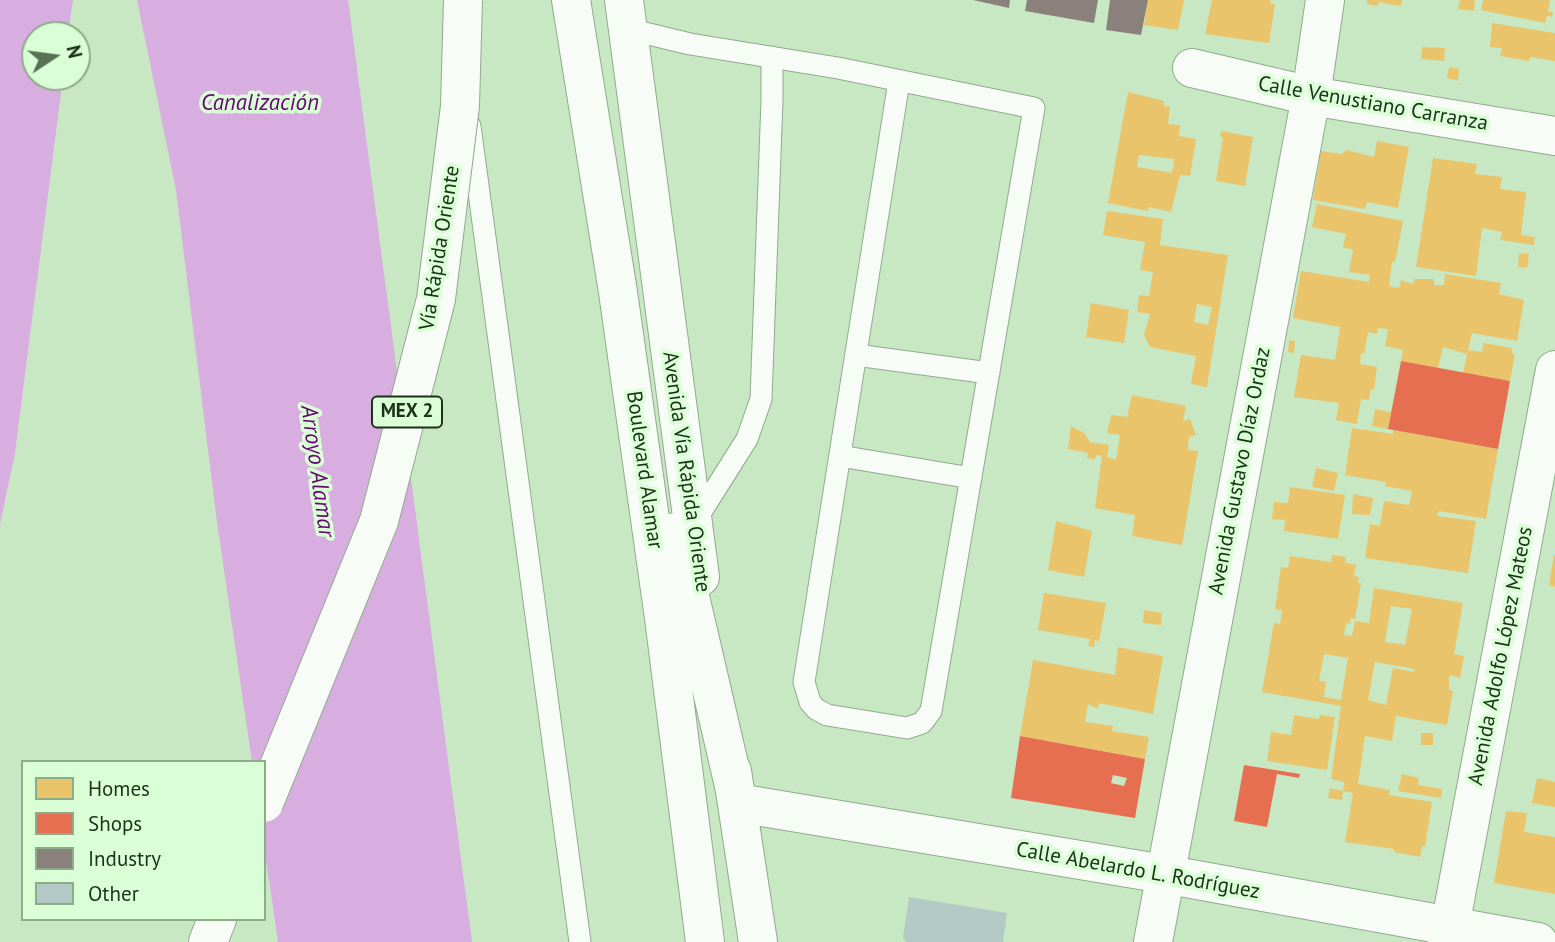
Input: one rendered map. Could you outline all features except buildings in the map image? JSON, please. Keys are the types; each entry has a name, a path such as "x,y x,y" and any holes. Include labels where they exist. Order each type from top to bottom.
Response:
{"main road":[{"name":"Vía Rápida Oriente","path":"266,798 379,521 436,299 460,106 463,0"},
{"name":"Boulevard Alamar","path":"571,0 618,292 662,604 705,942"},
{"name":"Avenida Gustavo Díaz Ordaz","path":"1153,942 1311,96 1325,0"},
{"name":"Avenida Vía Rápida Oriente","path":"626,14 693,525 761,938"},
{"name":"Calle Venustiano Carranza","path":"1192,68 1311,96 1555,136"},
{"path":"618,292 738,803"},
{"name":"Avenida Adolfo López Mateos","path":"1448,934 1555,370"},
{"name":"Calle Abelardo L. Rodríguez","path":"738,803 1164,874 1448,934 1538,942"},
{"path":"208,942 216,921"}],"lane":[{"path":"453,0 580,942"},
{"path":"626,14 690,44 838,68 1034,108 931,711 922,723 907,728 827,715 810,702 804,681 899,81"},
{"path":"693,525 747,439 761,399 772,57"},
{"path":"856,355 989,373"},
{"path":"840,456 971,478"}],"water":[{"path":"0,0 73,0 70,21 21,21 21,91 61,91 15,453 0,524"},
{"name":"Canalización","path":"137,0 348,0 472,942 278,942 266,861 266,760 252,760 217,522 176,190"}],"water label":[{"name":"Arroyo Alamar","path":"317,471"}]}
